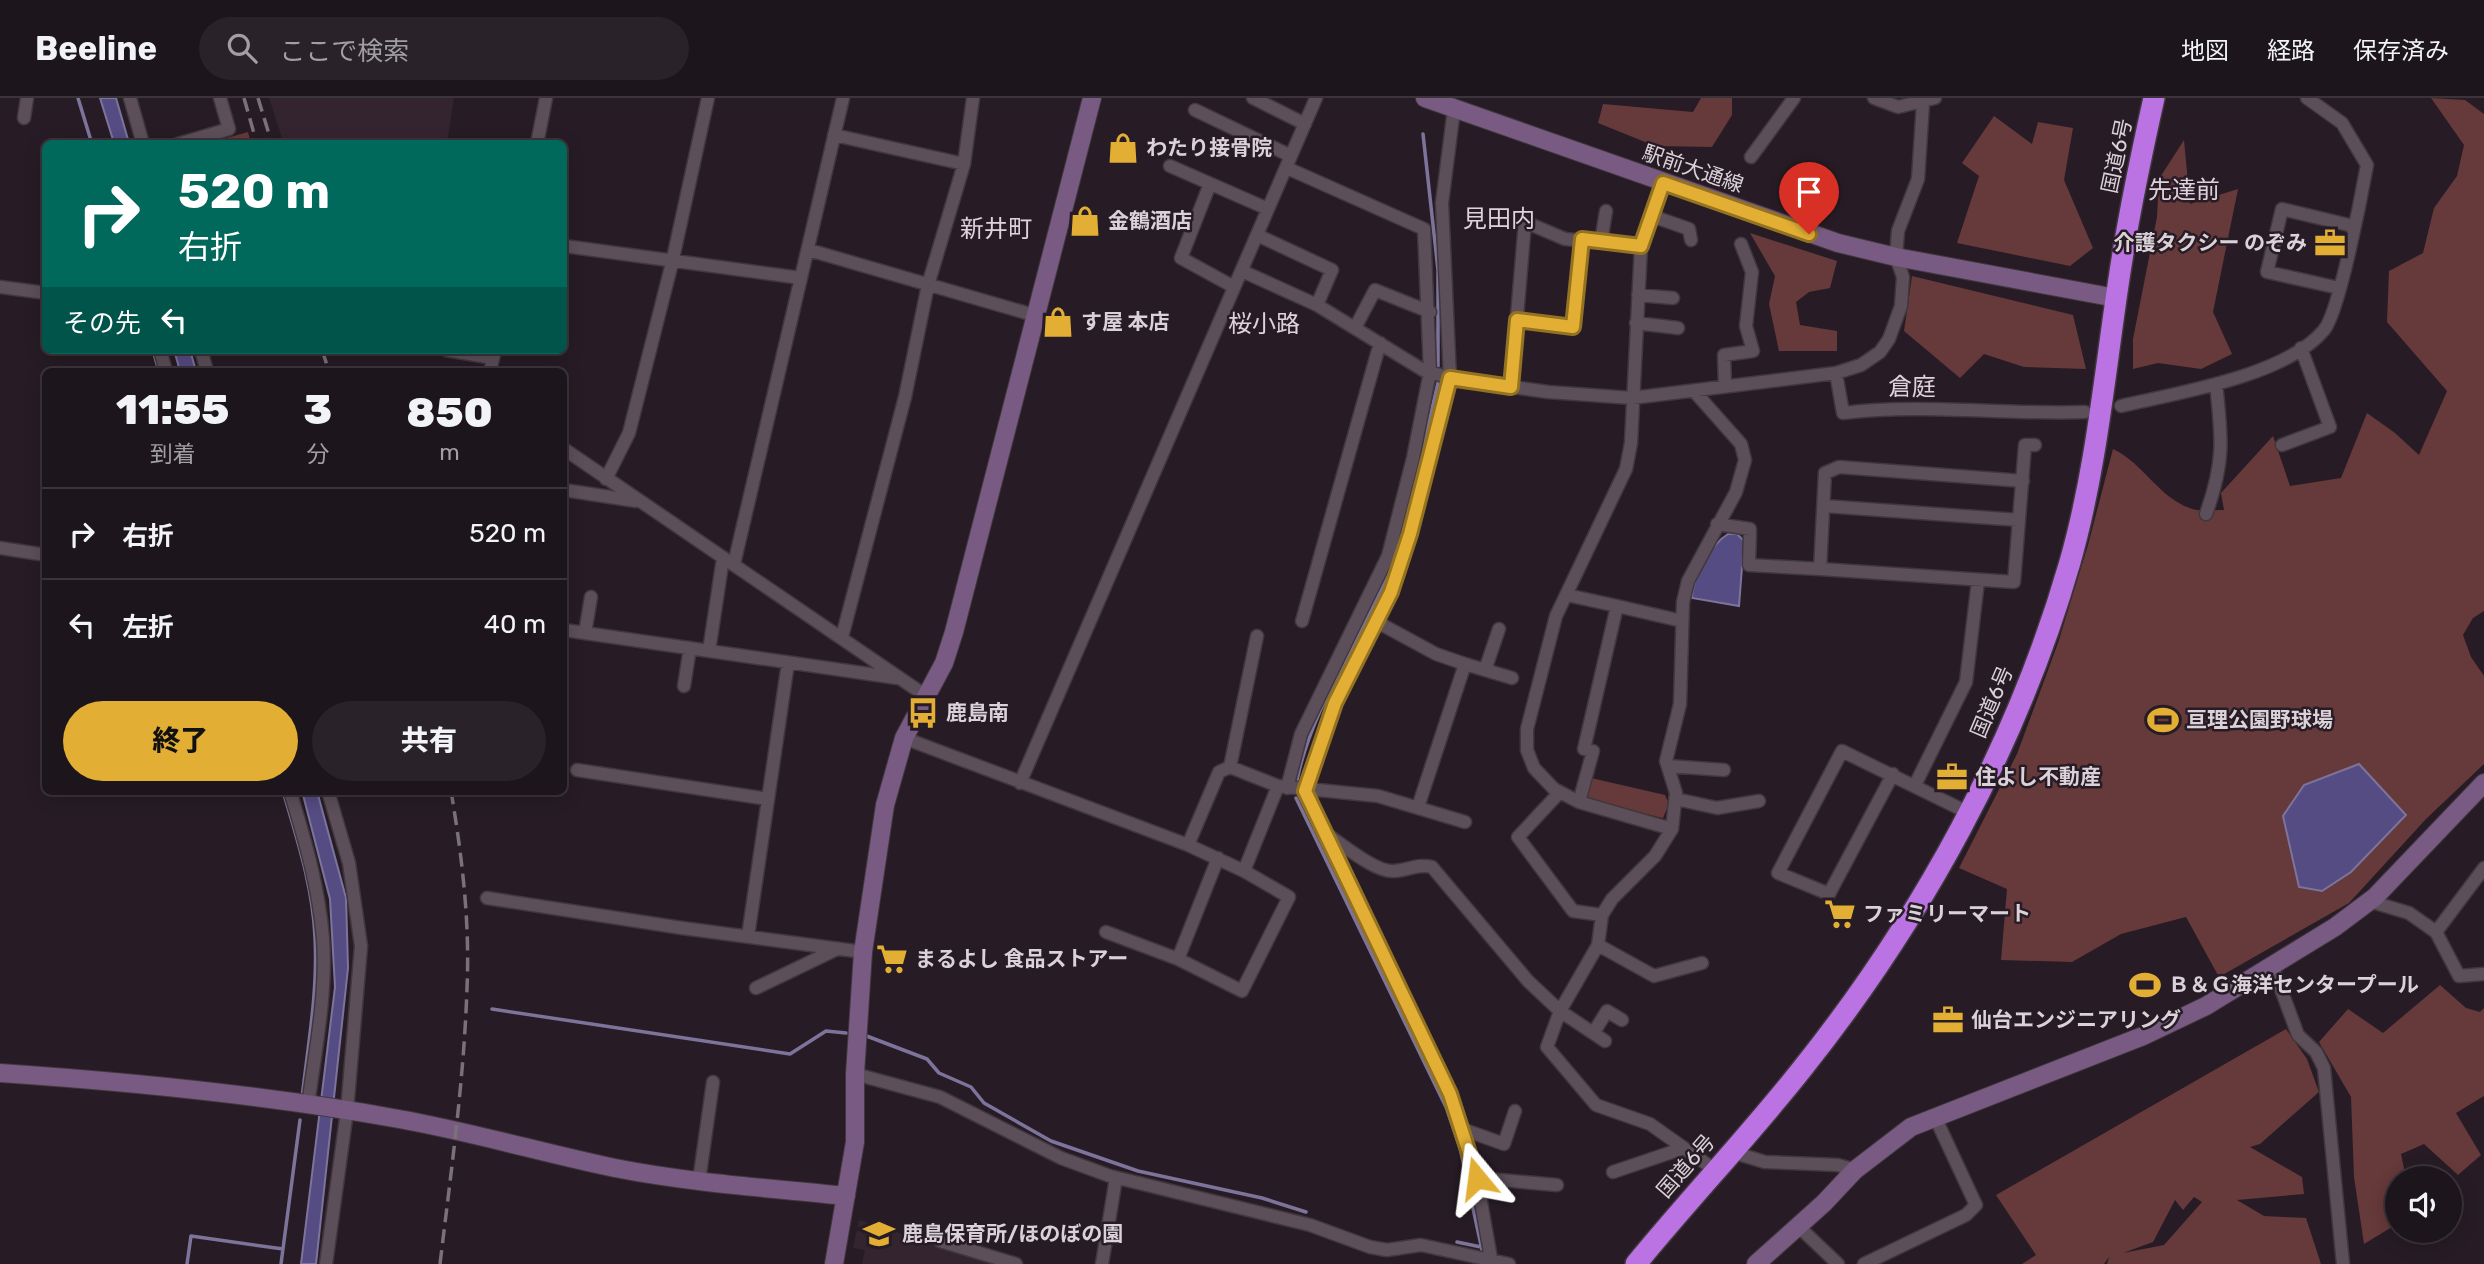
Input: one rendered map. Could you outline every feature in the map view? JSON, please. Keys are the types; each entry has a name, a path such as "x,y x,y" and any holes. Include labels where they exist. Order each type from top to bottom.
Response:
{"highway":[{"name":"国道6号","path":"1636,1264 1801,1071 1864,988 1913,911 1969,813 2050,626 2071,558 2103,402 2131,204 2154,98"}],"street":[{"path":"24,118 27,98"},
{"path":"130,98 142,140"},
{"path":"192,140 229,129 220,98"},
{"path":"538,140 546,98"},
{"path":"606,479 629,433 672,263 708,98"},
{"path":"709,651 728,561 809,250 843,98"},
{"path":"842,637 905,397 928,285 964,164 973,98"},
{"path":"834,1264 855,1142 855,1074 863,952 885,805 904,738 944,663 954,632 1092,98"},
{"path":"1253,98 1305,124"},
{"path":"1020,783 1316,98"},
{"name":"駅前大通線","path":"1424,98 1809,234 1896,257 2116,299"},
{"path":"1751,157 1794,98"},
{"path":"1242,271 1317,305 1430,372 1450,378 1511,387 1632,398 1836,373 1871,359 1889,339 1901,306 1903,277 1896,257 1899,231 1918,179 1929,100 1898,107 1874,98"},
{"path":"2121,406 2249,375 2301,348 2326,328 2339,288 2366,160 2342,123 2307,98"},
{"path":"1454,109 1442,203 1450,378 1410,534 1377,622 1335,703 1305,791 1450,1094 1477,1178 1493,1261"},
{"path":"1195,110 1289,162 1424,229 1430,312 1430,372 1388,556 1364,610 1329,671 1282,787 1244,871"},
{"path":"834,135 964,164"},
{"path":"1170,166 1268,209"},
{"path":"1663,183 1641,246 1631,443 1626,469 1553,625 1527,729 1528,750 1534,768 1560,792 1579,802 1672,829"},
{"path":"1210,184 1181,258 1234,287"},
{"path":"2339,288 2267,272 2282,209 2353,226"},
{"path":"1601,242 1606,211"},
{"path":"1652,216 1689,229 1691,240"},
{"path":"1511,387 1525,222 1565,239 1641,246"},
{"path":"1257,235 1332,270 1317,305"},
{"path":"1517,320 1573,327 1582,239"},
{"path":"1725,386 1724,355 1753,351 1746,326 1752,272 1741,244"},
{"path":"567,246 672,263 801,278"},
{"path":"809,250 1037,316"},
{"path":"0,286 42,292"},
{"path":"1356,326 1374,290 1430,312"},
{"path":"1638,295 1673,299"},
{"path":"1636,323 1678,328"},
{"path":"1301,621 1380,343"},
{"path":"2282,445 2330,427 2301,348"},
{"path":"465,354 493,360"},
{"path":"1836,373 1843,413 1962,408 2026,414 2085,412"},
{"path":"2206,514 2219,477 2222,437 2216,384"},
{"path":"1694,391 1741,444 1745,460 1736,492 1688,581 1682,621 1680,704 1675,732 1667,746 1668,766 1676,799 1672,829 1656,856 1612,899 1602,915 1598,945 1560,1011 1547,1047 1577,1086 1596,1105 1650,1124 1715,1170"},
{"path":"1717,524 1750,529 1749,565 2014,582 2025,444 2035,445"},
{"path":"567,451 926,696"},
{"path":"1820,569 1825,473 1839,467 2023,481"},
{"path":"567,490 640,501"},
{"path":"1824,506 2019,520"},
{"path":"0,548 42,554"},
{"path":"1915,785 1966,682 1978,581"},
{"path":"1567,595 1682,621"},
{"path":"585,633 591,597"},
{"path":"1579,802 1593,751 1584,749 1617,606"},
{"path":"1377,622 1436,654 1512,678"},
{"path":"1485,670 1499,629"},
{"path":"567,630 901,678"},
{"path":"1230,767 1258,636"},
{"path":"684,687 690,648"},
{"path":"748,936 788,663"},
{"path":"1418,807 1465,664"},
{"path":"904,738 1188,845 1219,858 1289,897 1241,990 1178,959 1106,932"},
{"path":"1893,774 1829,894 1778,873 1842,751 1893,774 1969,813"},
{"path":"1668,766 1724,770"},
{"path":"1188,845 1219,772 1230,767 1282,787 1378,796 1465,822"},
{"path":"577,770 768,799"},
{"path":"1756,1264 1855,1170 1911,1127 2143,1036 2206,1006 2336,927 2369,901 2484,783"},
{"path":"1560,792 1518,837 1573,911 1602,915"},
{"path":"291,795 310,858 323,938 321,1000 310,1106"},
{"path":"326,1264 361,946 349,863 329,795"},
{"path":"1676,799 1717,808 1759,801"},
{"path":"1325,833 1381,870 1395,872 1423,864 1432,867 1528,981 1560,1011 1605,1041"},
{"path":"1178,959 1219,858"},
{"path":"2436,932 2484,868"},
{"path":"487,898 863,952"},
{"path":"2369,901 2409,913 2436,932 2459,976 2484,974"},
{"path":"1598,945 1654,976 1702,963"},
{"path":"756,988 838,948"},
{"path":"2272,965 2298,1035 2315,1052 2324,1068 2343,1264"},
{"path":"1594,1032 1607,1011 1622,1020"},
{"path":"0,1073 85,1079 344,1110 401,1119 616,1168 699,1181 846,1196"},
{"path":"855,1074 940,1097 1061,1158 1116,1178 1310,1225 1370,1247 1387,1250 1421,1245 1509,1264"},
{"path":"699,1181 713,1082"},
{"path":"1462,1129 1504,1144 1515,1111"},
{"path":"1864,1264 1966,1215 1976,1205 1935,1117"},
{"path":"1613,1172 1684,1148"},
{"path":"1732,1152 1765,1161 1838,1166 1855,1170"},
{"path":"1102,1264 1116,1178"},
{"path":"1477,1178 1557,1185"},
{"path":"1798,1226 1838,1264"},
{"path":"940,1241 1016,1264"}],"shaded area":[{"path":"100,98 116,98 128,140 113,140"},
{"path":"269,98 454,98 447,140 283,140"},
{"path":"1701,98 1732,98 1732,115 1712,147 1655,146 1598,123 1603,104 1693,112"},
{"path":"2431,98 2465,100 2484,114 2484,611 2473,618 2463,635 2471,657 2484,676 2484,764 2426,819 2349,903 2219,977 2186,917 2121,934 2072,962 2001,960 2007,889 1959,868 2017,754 2058,643 2088,545 2113,449 2134,464 2172,499 2196,510 2224,510 2221,493 2273,436 2290,486 2341,478 2367,413 2419,455 2447,391 2387,322 2389,271 2423,253 2434,208 2457,176 2464,145"},
{"path":"1994,116 2032,144 2038,122 2073,128 2064,180 2093,248 2070,266 1957,243 1979,176 1962,163"},
{"path":"248,132 250,140 220,140"},
{"path":"2184,140 2190,204 2238,189 2213,312 2232,354 2201,369 2158,363 2133,369 2133,339 2157,217 2159,179"},
{"path":"1750,233 1837,261 1830,288 1809,292 1796,302 1800,325 1837,331 1837,351 1779,351 1769,304 1775,276"},
{"path":"1912,276 2073,315 2086,369 2024,367 1984,354 1960,378 1904,331"},
{"path":"175,354 191,354 195,368 179,368"},
{"path":"1728,534 1737,534 1744,541 1739,606 1692,598 1695,581 1704,563 1715,546"},
{"path":"2359,764 2406,815 2351,872 2322,891 2299,887 2283,816 2304,785"},
{"path":"1591,778 1665,795 1669,804 1663,818 1585,799"},
{"path":"303,795 318,795 346,898 348,968 316,1264 301,1264 335,987 330,899"},
{"path":"2440,985 2466,1008 2480,1012 2484,1008 2484,1096 2456,1113 2481,1155 2462,1172 2462,1166 2448,1166 2424,1144 2401,1154 2404,1166 2385,1166 2385,1231 2364,1244 2354,1177 2351,1097 2319,1042 2348,1009 2383,1033"},
{"path":"2286,1029 2307,1059 2319,1092 2260,1144 2250,1147 2302,1177 2304,1194 2237,1200 2264,1216 2306,1218 2321,1264 2107,1264 2109,1257 2104,1264 2022,1264 2036,1255 1996,1195","holes":["2194,1197 2202,1202 2164,1245 2123,1253 2153,1242 2175,1200 2183,1210"]},
{"name":"鹿島保育所/ほのぼの園","path":"859,1220 997,1264 862,1264 865,1250 853,1248"}],"waterway":[{"path":"78,98 91,140"},
{"path":"1423,134 1438,270 1438,366"},
{"path":"154,354 158,368"},
{"path":"1408,511 1438,383"},
{"path":"1297,780 1316,720 1386,578 1397,549"},
{"path":"284,795 308,881 314,918 314,998 302,1098"},
{"path":"1296,798 1446,1107 1460,1148 1482,1250"},
{"path":"492,1009 790,1054 826,1031 846,1033"},
{"path":"864,1035 927,1059 939,1073 971,1087 984,1103 1051,1141 1138,1171 1262,1198 1306,1212"},
{"path":"281,1264 300,1120"},
{"path":"187,1264 191,1236 283,1249"},
{"path":"1457,1242 1481,1247"}],"railway":[{"path":"244,98 256,140"},
{"path":"258,98 271,140"},
{"path":"323,354 328,368"},
{"path":"440,1264 460,1091 468,963 464,889 452,795"}],"place":[{"name":"わたり接骨院","path":"1123,148"},
{"name":"金鶴酒店","path":"1085,221"},
{"name":"介護タクシー のぞみ","path":"2330,243"},
{"name":"す屋 本店","path":"1058,322"},
{"name":"鹿島南","path":"923,713"},
{"name":"亘理公園野球場","path":"2163,720"},
{"name":"住よし不動産","path":"1952,777"},
{"name":"ファミリーマート","path":"1840,914"},
{"name":"まるよし 食品ストアー","path":"892,959"},
{"name":"Ｂ＆Ｇ海洋センタープール","path":"2145,985"},
{"name":"仙台エンジニアリング","path":"1948,1020"},
{"name":"鹿島保育所/ほのぼの園","path":"879,1234"}],"district":[{"name":"先達前","path":"2184,190"},
{"name":"見田内","path":"1499,219"},
{"name":"新井町","path":"996,229"},
{"name":"桜小路","path":"1264,324"},
{"name":"倉庭","path":"1912,387"}],"route":[{"path":"1477,1178 1450,1094 1305,791 1335,703 1391,592 1410,534 1450,378 1511,387 1517,320 1573,327 1582,239 1641,246 1663,183 1809,234"}]}
